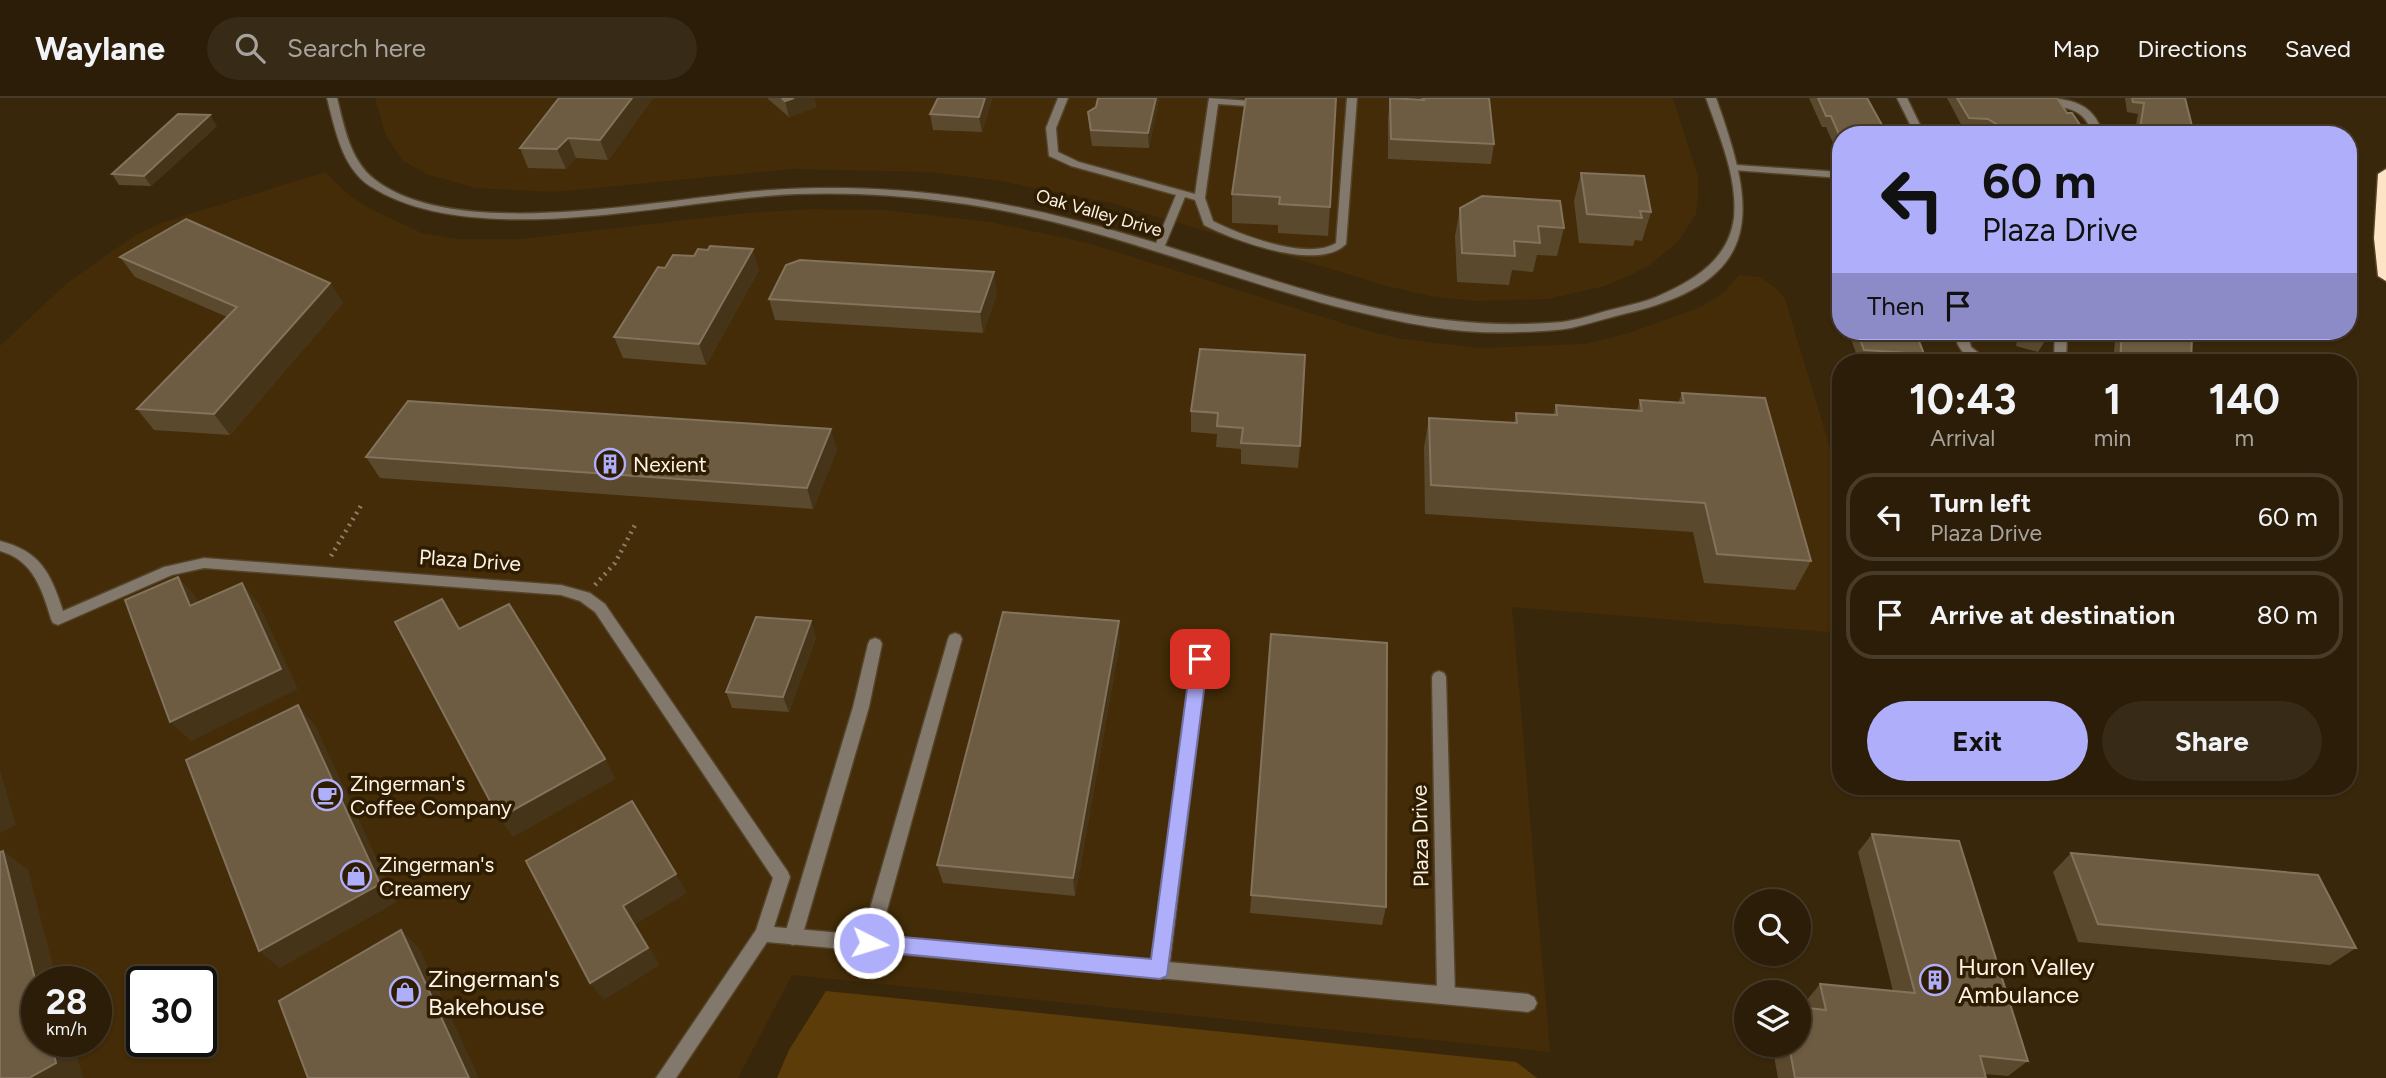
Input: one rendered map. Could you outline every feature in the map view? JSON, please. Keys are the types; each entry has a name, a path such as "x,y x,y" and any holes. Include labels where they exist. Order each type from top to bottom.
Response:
{"highway":[{"path":"2386,174 2382,238 2386,276"}],"street":[{"name":"Oak Valley Drive","path":"332,98 348,153 365,177 389,193 445,211 473,215 533,216 809,191 958,199 1031,212 1159,248 1358,310 1431,326 1516,330 1585,323 1626,314 1669,297 1703,278 1726,255 1738,230 1741,201 1737,168 1711,98"},
{"path":"1063,98 1051,128 1054,155 1200,198"},
{"path":"1902,98 1916,126"},
{"path":"2035,98 2072,103 2089,117 2094,126"},
{"path":"1268,105 1213,99 1200,198 1208,223 1225,233 1310,251 1328,252 1342,244 1351,104 1337,109"},
{"path":"1737,168 1832,174"},
{"path":"1159,248 1182,193"},
{"name":"Plaza Drive","path":"0,547 10,548 34,561 48,586 58,619 169,571 204,563 561,590 586,597"},
{"path":"586,597 600,608 782,877 763,934 665,1078"},
{"path":"869,943 954,639"},
{"path":"793,937 861,706 875,644"},
{"path":"1160,969 1200,659"},
{"name":"Plaza Drive","path":"1439,677 1446,995"},
{"path":"763,934 1528,1003"}],"path":[{"path":"321,572 362,504"},
{"path":"586,597 615,563 635,525"}],"shaded area":[{"path":"375,98 1673,98 1698,177 1698,197 1696,214 1678,242 1650,265 1630,275 1605,286 1548,299 1475,301 1429,296 1387,286 1112,203 1000,181 930,172 793,169 554,192 475,188 427,174 403,161 386,136"},
{"path":"325,172 350,196 371,209 422,233 456,239 521,239 746,213 813,209 885,210 990,222 1088,243 1368,331 1403,339 1480,348 1585,344 1629,333 1701,307 1725,291 1739,275 1759,277 1776,288 1785,299 1832,454 1832,632 1512,607 1550,1052 792,975 738,1078 0,1078 0,346 67,283 134,236 161,223"},
{"path":"826,991 1516,1062 1537,1078 777,1078 789,1050"}],"building":[{"path":"559,98 632,98 600,140 568,138 557,149 520,148"},
{"path":"938,98 985,98 979,117 930,114"},
{"path":"1098,98 1156,98 1148,133 1091,130 1088,112 1096,107"},
{"path":"1246,98 1336,98 1330,207 1279,204 1280,197 1232,194"},
{"path":"1390,98 1489,98 1494,144 1391,139"},
{"path":"1818,98 1867,98 1883,126 1835,126 1831,116 1826,116"},
{"path":"1957,98 2057,98 2067,113 2072,113 2081,126 1994,126 1996,124 1988,119 1969,118"},
{"path":"2132,98 2185,98 2192,126 2140,126 2144,103 2133,102"},
{"path":"178,114 210,115 144,176 112,174"},
{"path":"1581,173 1644,176 1651,212 1640,211 1642,218 1587,214"},
{"path":"1482,196 1560,201 1564,228 1538,226 1540,243 1514,241 1515,256 1462,253 1460,208"},
{"path":"186,219 330,283 214,414 137,409 237,307 120,257"},
{"path":"710,246 753,249 699,344 614,337 658,267 665,268 673,255 694,256 698,249 708,250"},
{"path":"800,260 994,272 980,312 769,299 786,265"},
{"path":"1860,340 1919,340 1924,354 1864,350"},
{"path":"2121,340 2192,340 2191,354 2121,354"},
{"path":"1200,349 1305,355 1300,446 1241,443 1243,428 1217,426 1218,413 1191,411"},
{"path":"1682,393 1765,398 1811,561 1717,554 1705,503 1431,485 1429,418 1517,423 1516,413 1557,415 1556,405 1642,411 1640,400 1684,403"},
{"name":"Nexient","path":"408,401 831,429 807,488 366,457"},
{"path":"178,577 190,606 242,583 281,669 170,722 125,600"},
{"path":"442,599 459,629 509,604 605,759 499,818 395,622"},
{"path":"1003,612 1119,621 1073,878 937,865"},
{"path":"756,617 811,621 783,697 726,692"},
{"path":"1271,634 1387,643 1386,907 1251,895"},
{"path":"298,705 380,884 259,951 186,760"},
{"path":"632,801 676,874 623,906 648,948 590,983 526,861"},
{"name":"Huron Valley Ambulance","path":"1872,834 1959,841 2028,1061 1980,1056 1986,1078 1795,1078 1791,1057 1811,1057 1811,1008 1826,1010 1820,984 1915,993"},
{"path":"3,851 32,966 21,966 21,1057 55,1057 56,1063 29,1078 0,1078 0,852"},
{"path":"2071,853 2318,875 2356,948 2098,924"},
{"path":"401,930 469,1078 308,1078 279,1001"}],"place":[{"name":"Nexient","path":"610,464"},
{"name":"Zingerman's Coffee Company","path":"327,795"},
{"name":"Zingerman's Creamery","path":"356,876"},
{"name":"Huron Valley Ambulance","path":"1935,980"},
{"name":"Zingerman's Bakehouse","path":"405,992"}],"route":[{"path":"869,943 1160,969 1200,659"}]}
